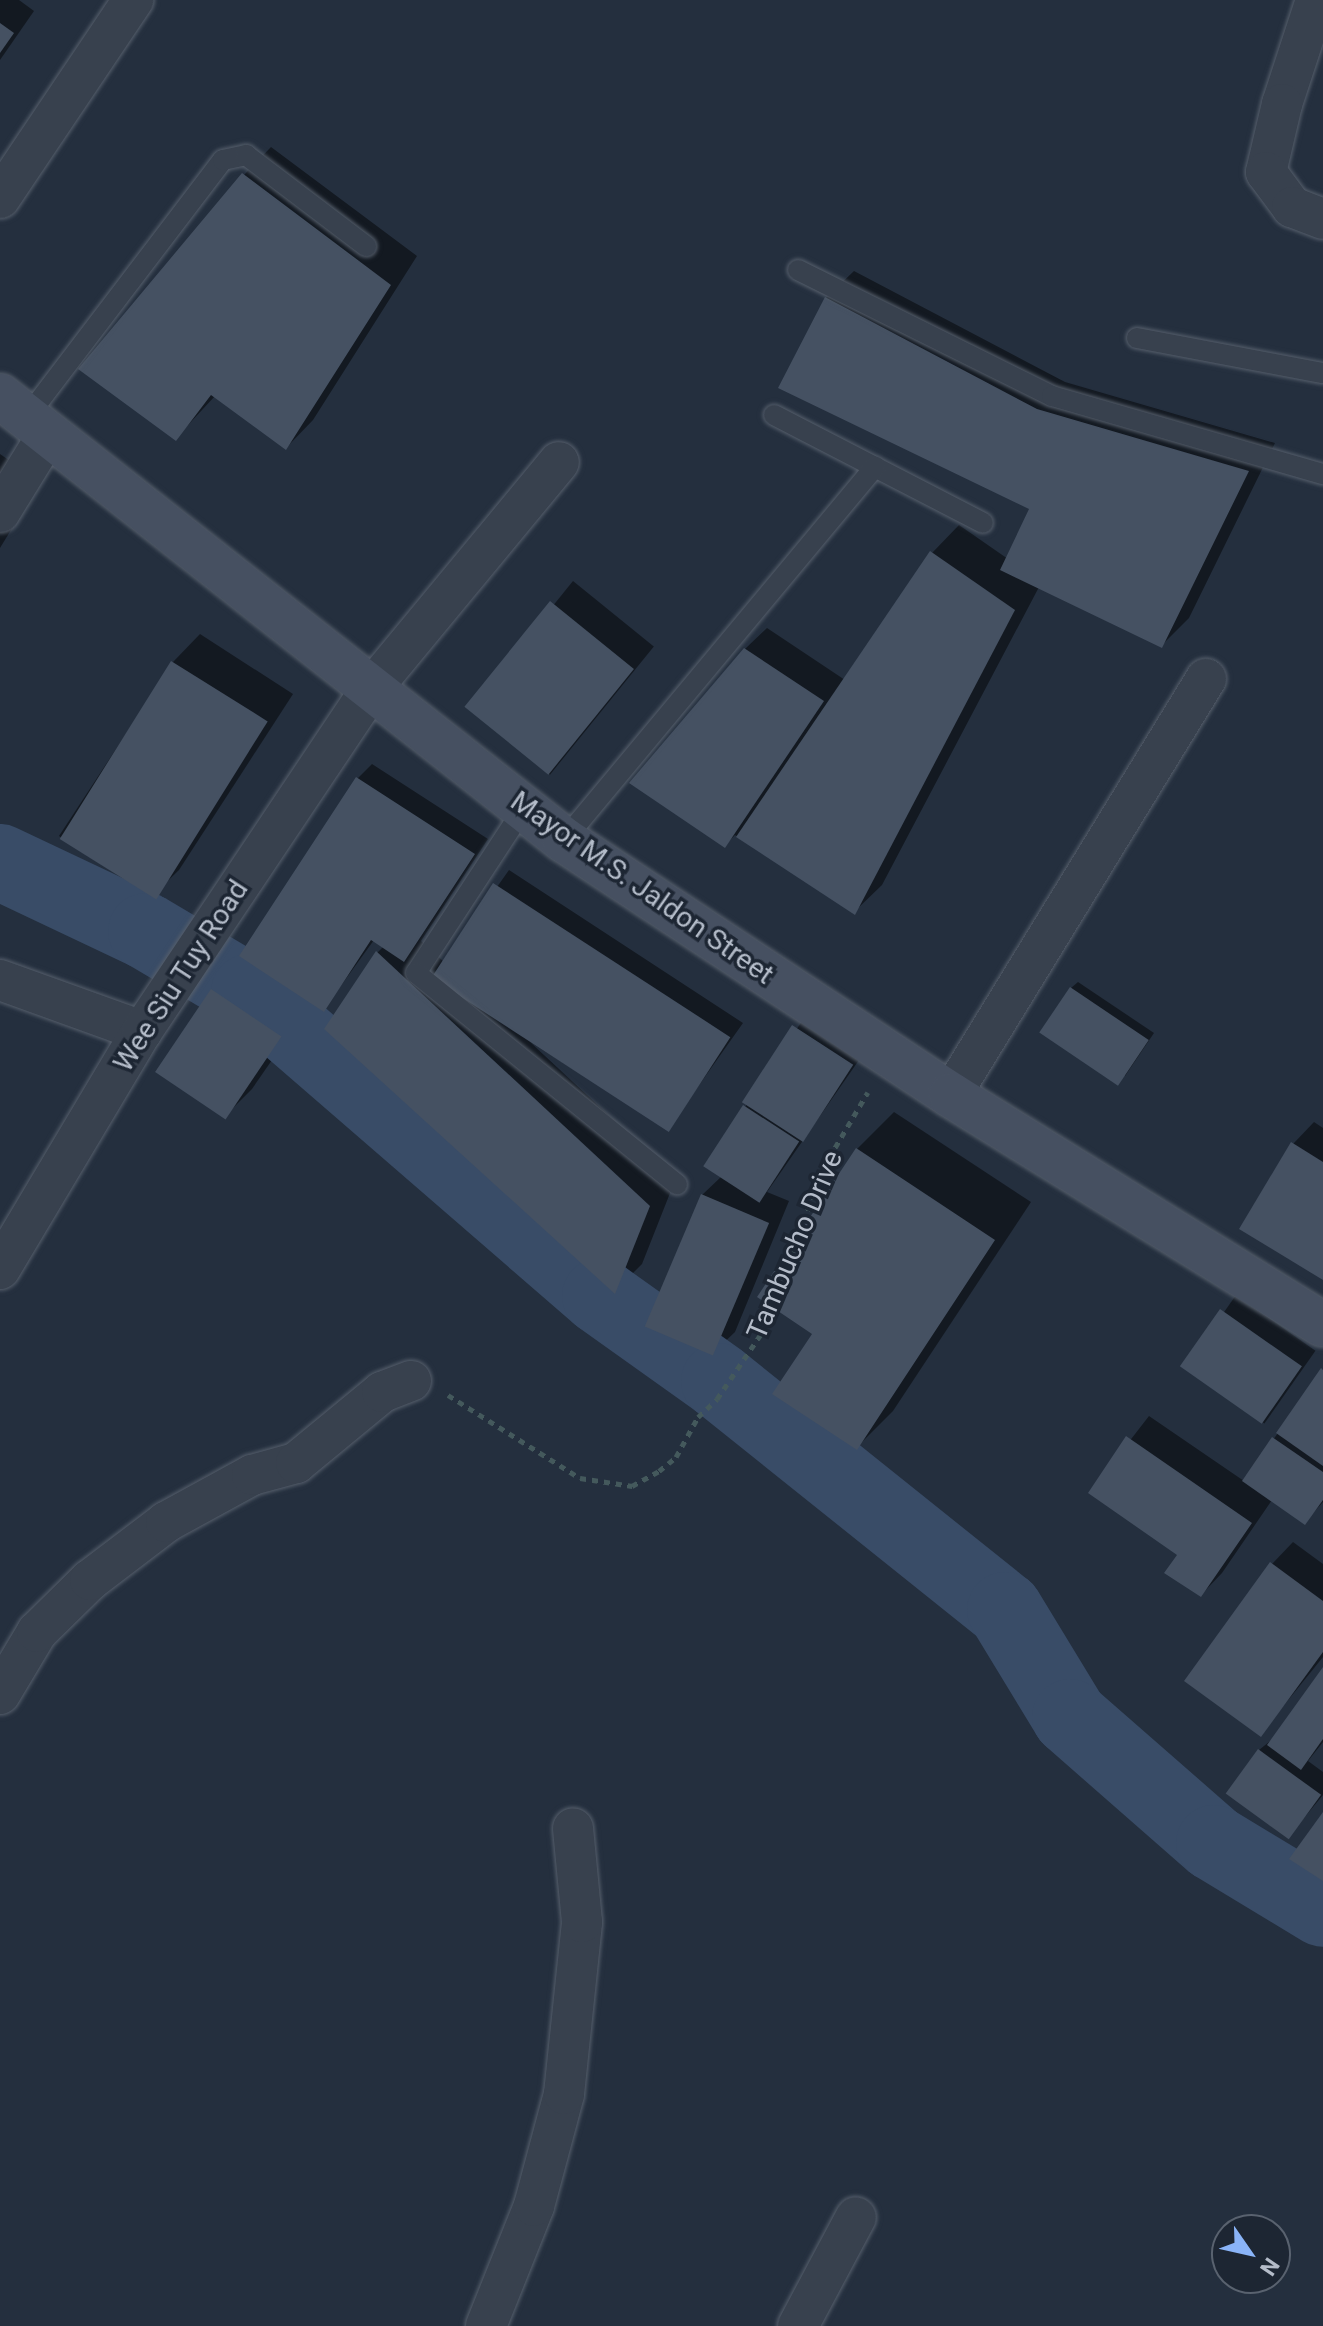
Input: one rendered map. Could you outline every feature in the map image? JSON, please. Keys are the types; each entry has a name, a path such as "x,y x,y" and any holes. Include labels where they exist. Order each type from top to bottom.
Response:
{"main road":[{"name":"Mayor M.S. Jaldon Street","path":"25,416 564,840 951,1095 1323,1325"}],"street":[{"path":"0,198 133,0"},
{"path":"1315,5 1274,129 1266,172 1292,207 1323,219"},
{"path":"0,512 25,416"},
{"name":"Wee Siu Tuy Road","path":"0,1269 142,1031 372,688 559,462"},
{"path":"951,1095 1206,679"},
{"path":"0,980 142,1031"},
{"path":"0,1694 37,1632 90,1580 166,1522 252,1475 296,1463 382,1392 411,1381"},
{"path":"486,2326 534,2206 564,2094 582,1922 573,1828"},
{"path":"798,2326 856,2217"}],"lane":[{"path":"25,416 223,160 246,155 366,246"},
{"path":"798,270 1052,396 1323,474"},
{"path":"1137,338 1323,373"},
{"path":"774,415 983,523"},
{"path":"564,840 875,467"},
{"path":"524,808 416,973 677,1184"}],"path":[{"name":"Tambucho Drive","path":"411,1381 432,1385 548,1462 611,1486 632,1486 659,1471 717,1399 761,1334 823,1168 890,1055"}],"building":[{"path":"0,23 14,33 0,53"},
{"path":"242,173 391,285 286,450 211,395 176,441 78,369"},
{"path":"825,297 1037,409 1249,471 1162,648 1000,570 1029,509 778,388"},
{"path":"930,551 1015,610 855,915 736,837"},
{"path":"550,601 634,669 548,775 464,707"},
{"path":"744,648 824,701 725,848 629,783"},
{"path":"171,661 268,721 156,900 60,839"},
{"path":"356,777 475,854 404,962 371,940 324,1012 239,956"},
{"path":"493,883 730,1037 669,1132 431,978"},
{"path":"376,951 650,1206 615,1294 324,1029"},
{"path":"1070,987 1149,1040 1118,1086 1039,1033"},
{"path":"211,989 281,1037 226,1119 155,1072"},
{"path":"792,1025 853,1065 803,1142 742,1102"},
{"path":"743,1105 799,1141 759,1203 703,1166"},
{"path":"1291,1142 1323,1162 1323,1280 1239,1229"},
{"path":"856,1148 995,1240 857,1450 772,1394 812,1334 757,1297"},
{"path":"701,1194 769,1223 713,1355 645,1327"},
{"path":"1220,1309 1302,1366 1262,1424 1180,1366"},
{"path":"1321,1368 1323,1370 1323,1466 1276,1433"},
{"path":"1126,1436 1252,1523 1201,1597 1164,1573 1177,1555 1088,1493"},
{"path":"1272,1437 1323,1472 1323,1500 1305,1525 1242,1481"},
{"path":"1270,1562 1323,1601 1323,1652 1261,1737 1184,1681"},
{"path":"1323,1667 1323,1739 1301,1770 1267,1745"},
{"path":"1258,1749 1321,1795 1289,1839 1226,1793"},
{"path":"1323,1812 1323,1881 1289,1859"}],"waterway":[{"path":"0,862 146,931 249,992 600,1296 719,1381 1005,1610 1070,1717 1214,1843 1323,1909"}]}
